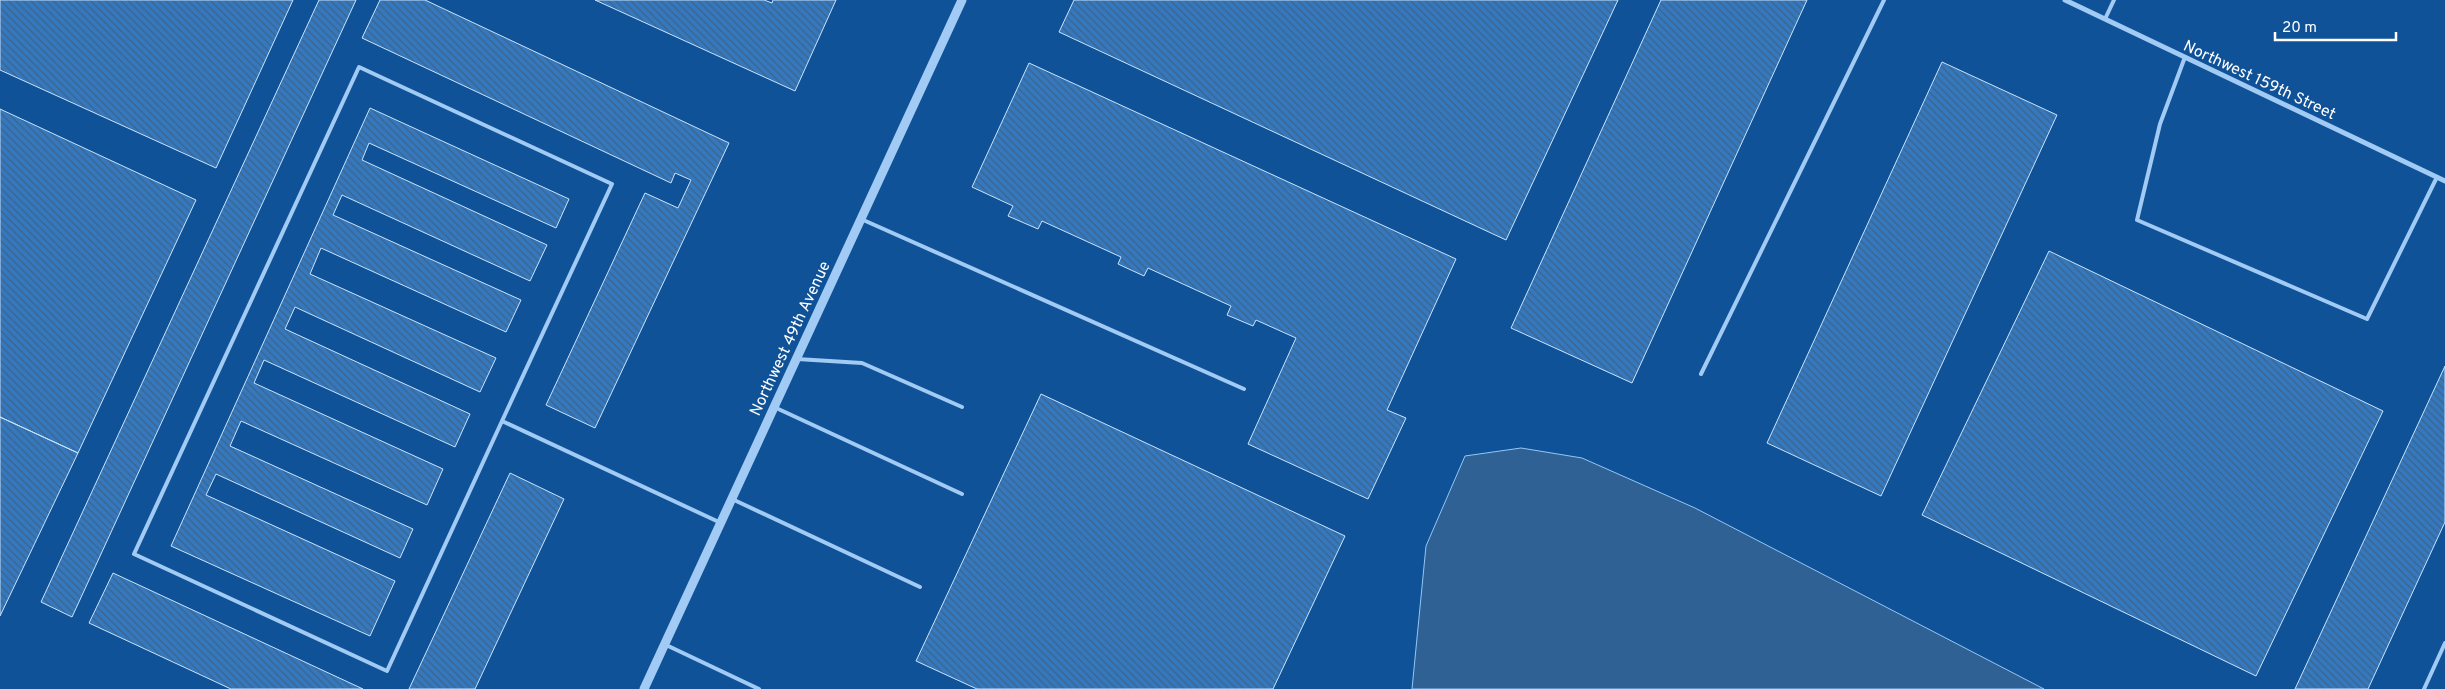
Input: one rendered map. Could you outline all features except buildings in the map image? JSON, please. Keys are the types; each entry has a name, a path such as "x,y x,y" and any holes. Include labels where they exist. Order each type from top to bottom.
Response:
{"street":[{"name":"Northwest 49th Avenue","path":"644,689 962,0"},
{"name":"Northwest 159th Street","path":"2065,0 2445,181"}],"lane":[{"path":"1701,374 1884,0"},
{"path":"2105,19 2114,0"},
{"path":"2185,57 2160,124 2137,220 2367,320 2437,177"},
{"path":"359,67 612,184 502,421 387,671 134,554 359,67"},
{"path":"861,219 1244,389"},
{"path":"796,359 862,363 962,407"},
{"path":"774,407 962,494"},
{"path":"502,421 721,522"},
{"path":"732,499 920,587"},
{"path":"2424,689 2445,643"},
{"path":"664,644 759,689"}],"water":[{"path":"1521,448 1582,458 1695,508 2044,689 1412,689 1426,546 1465,456"}]}
